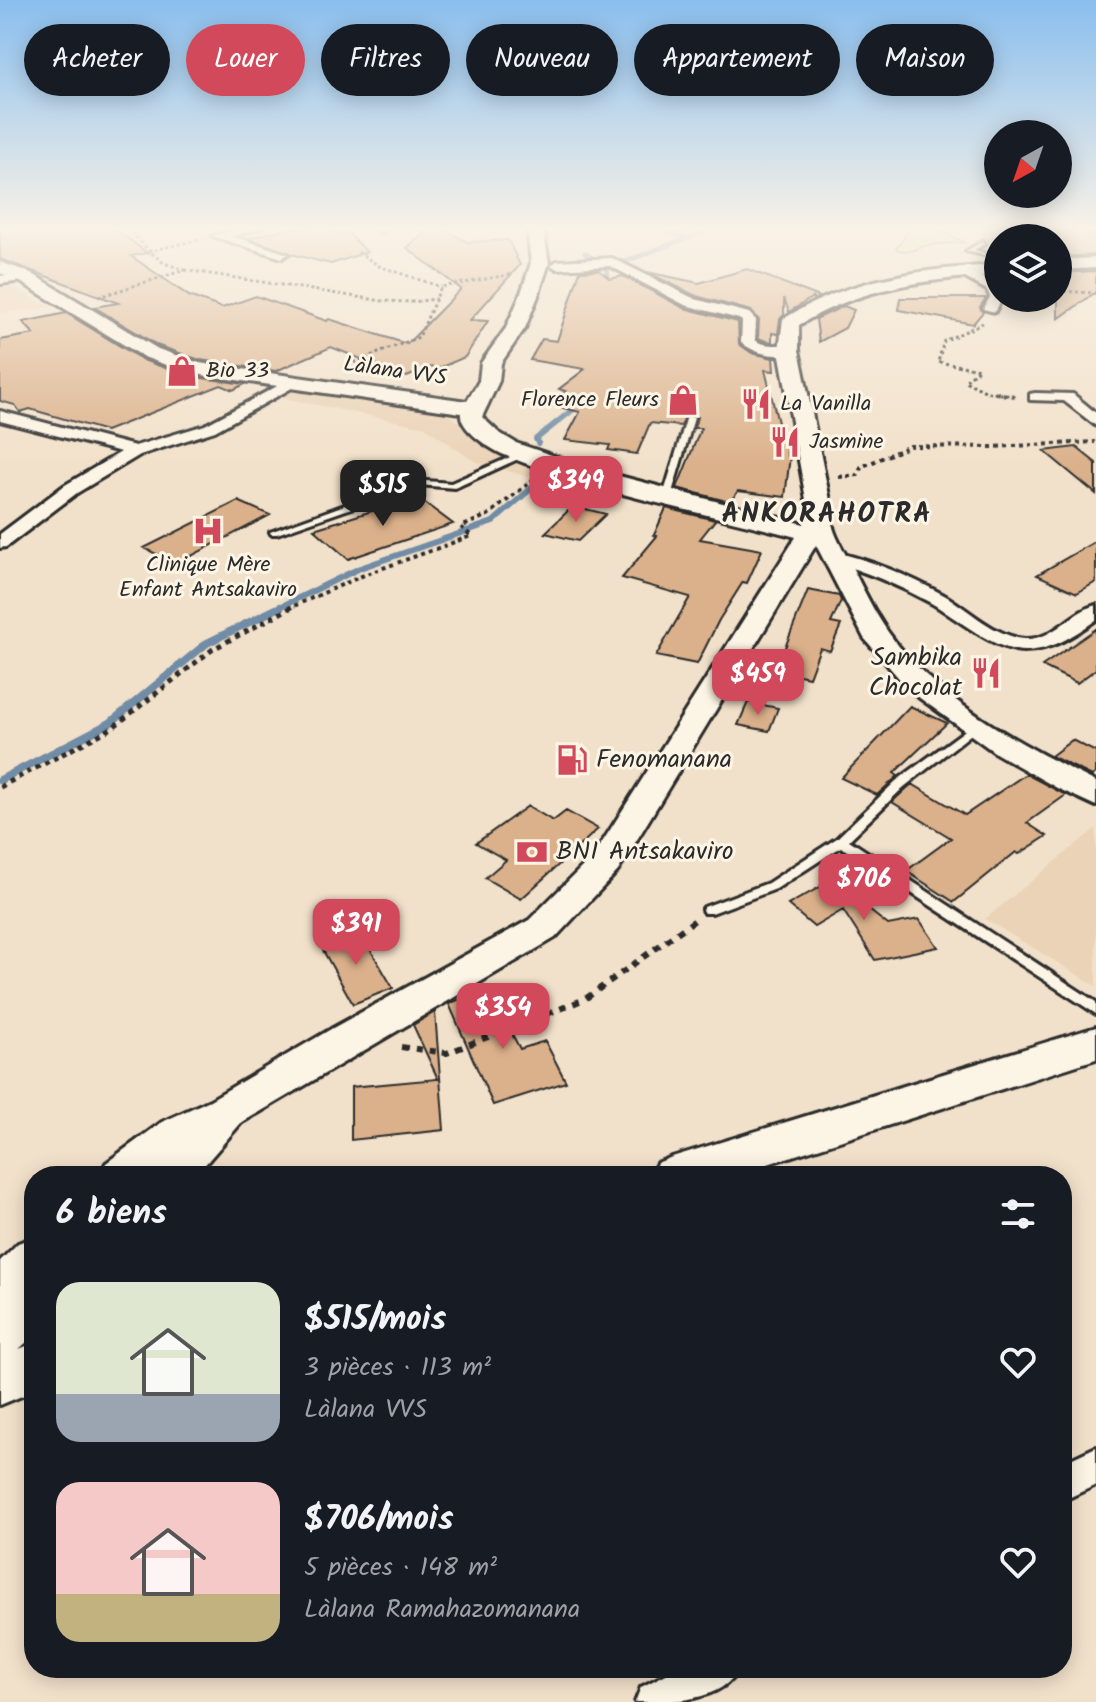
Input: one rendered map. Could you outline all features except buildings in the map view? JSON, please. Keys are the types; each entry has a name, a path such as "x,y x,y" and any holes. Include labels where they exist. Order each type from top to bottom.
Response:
{"main road":[{"name":"Làlana VVS","path":"76,307 151,353 195,369 473,408"},
{"path":"523,307 515,328 491,363 489,381 473,408 471,418 490,437 554,464 810,537"},
{"path":"489,381 512,366 534,331 542,307"},
{"path":"132,1166 185,1128 226,1111 542,929 606,863 810,537 819,505 789,350 790,323 811,307"},
{"path":"667,496 766,510 798,505 815,489"},
{"path":"717,505 810,537"},
{"path":"810,537 814,552 835,557 878,638 920,683 975,726 1038,767 1096,795"},
{"path":"704,1166 1096,1043"},
{"path":"177,1166 226,1111"},
{"path":"0,1293 24,1268"},
{"path":"0,1335 24,1314"},
{"path":"0,1381 24,1371"}],"street":[{"path":"713,307 749,320 748,342 752,348 789,350"},
{"path":"0,543 71,489 135,451 210,428 294,381"},
{"path":"1035,397 1068,397 1096,421"},
{"path":"0,416 135,451"},
{"path":"835,557 875,568 937,599 991,633 1022,645 1055,639 1096,611"},
{"path":"1072,1478 1096,1465"},
{"path":"656,1702 700,1678"}],"lane":[{"path":"667,496 690,418"},
{"path":"274,532 417,482 452,486 525,454"},
{"path":"708,910 772,886 841,841 900,784 975,726"},
{"path":"841,841 1096,1009"}],"path":[{"path":"294,381 332,371 419,337 432,307"},
{"path":"989,312 987,320 944,341 938,362 979,369 965,381 987,392 1035,397"},
{"path":"815,489 833,477 858,475 861,467 910,446 992,447 1096,441"},
{"path":"0,787 112,728 213,649 275,615 364,575 471,536 461,527 488,515 554,464"},
{"path":"345,1040 447,1053 585,999 708,910"}],"shaded area":[{"path":"0,307 49,307 0,313"},
{"path":"289,385 442,409 497,453 537,467 528,477 474,461 425,427 273,396"},
{"path":"1096,828 1096,986 985,919"}],"waterway":[{"path":"538,443 536,439 580,404"},
{"path":"276,609 360,568 493,522 543,478"},
{"path":"0,780 110,723 207,643 280,607"}],"place":[{"name":"Bio 33","path":"182,371"},
{"name":"Florence Fleurs","path":"683,400"},
{"name":"La Vanilla","path":"756,404"},
{"name":"Jasmine","path":"785,442"},
{"name":"Clinique Mère Enfant Antsakaviro","path":"208,531"},
{"name":"Sambika Chocolat","path":"986,673"},
{"name":"Fenomanana","path":"572,760"},
{"name":"BNI Antsakaviro","path":"532,852"}],"district":[{"name":"ANKORAHOTRA","path":"827,514"}]}
